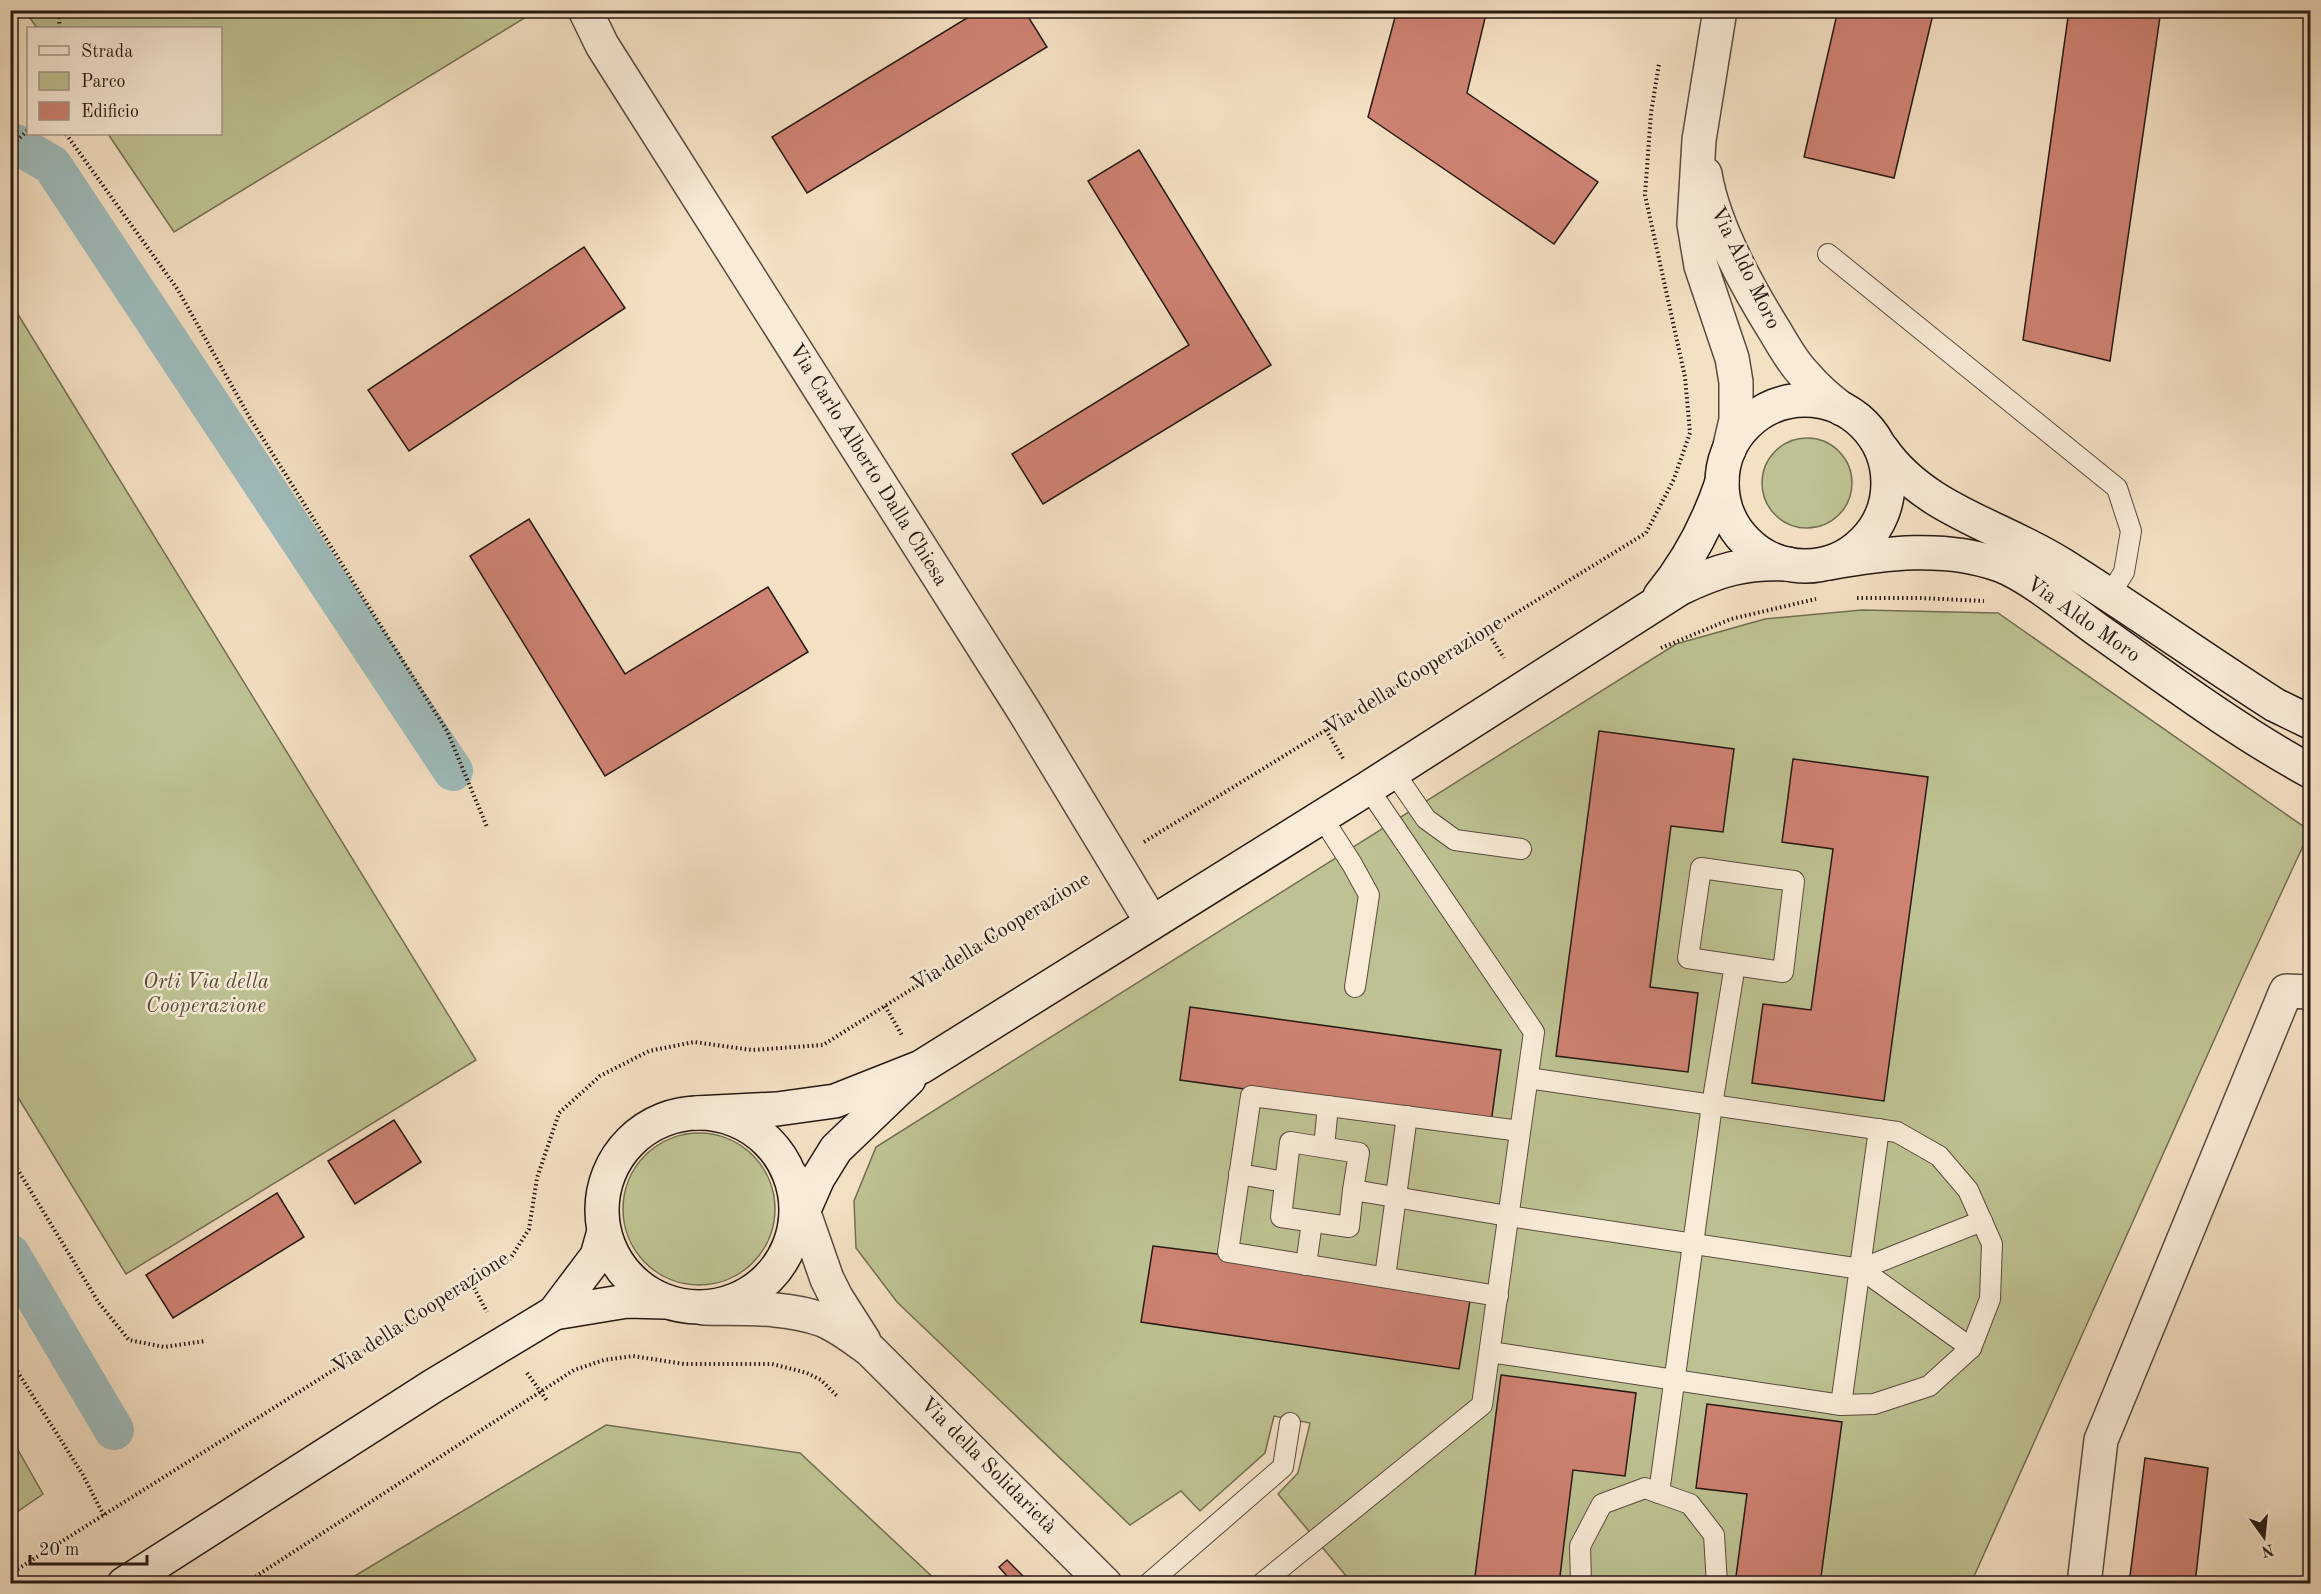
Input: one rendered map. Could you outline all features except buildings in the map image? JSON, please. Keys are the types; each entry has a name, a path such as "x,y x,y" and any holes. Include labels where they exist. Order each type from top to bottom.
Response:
{"street":[{"name":"Via Carlo Alberto Dalla Chiesa","path":"585,10 602,45 1024,711 1150,921"},
{"name":"Via Aldo Moro","path":"1720,10 1699,140 1694,224 1701,266 1732,358 1736,382 1736,420 1729,450"},
{"name":"Via Aldo Moro","path":"1699,140 1706,179 1716,212 1745,279 1767,319 1803,374 1829,400 1842,409"},
{"path":"1653,605 1676,575 1713,509 1729,450 1745,425 1760,413 1778,404 1791,401 1814,400 1842,409 1865,424 1879,444 1886,460 1889,479 1887,502 1879,522 1856,550 1829,563 1801,566 1775,561 1761,553 1741,536 1727,511 1722,482"},
{"name":"Via Aldo Moro","path":"1879,444 1898,469 1923,491 2060,563 2267,701 2310,722"},
{"name":"Via Aldo Moro","path":"1829,563 1871,556 1925,553 1976,559 2001,566 2038,588 2246,733 2310,771"},
{"path":"921,1067 836,1149 818,1178 777,1269 754,1291 729,1303 702,1308 667,1302 645,1291 626,1275 610,1251 602,1213 604,1188 611,1168 620,1153 635,1137 652,1125 678,1115 747,1111 835,1101 921,1067 1689,584 1731,567 1768,563 1788,564"},
{"path":"2084,1584 2101,1440 2286,991 2310,992"},
{"path":"696,1113 724,1116 754,1129 774,1148 795,1190 797,1213 792,1240"},
{"name":"Via della Solidarietà","path":"790,1176 804,1209 827,1280 870,1350"},
{"path":"554,1313 597,1256 604,1231"},
{"path":"124,1584 433,1386 554,1313 627,1301 667,1302"},
{"name":"Via della Solidarietà","path":"702,1308 803,1314 823,1320 841,1330 870,1350 1105,1584"}],"lane":[{"path":"1828,254 2117,488 2131,531 2124,572 2109,596"},
{"path":"1381,779 1426,819 1455,840 1521,849"},
{"path":"1261,1584 1482,1405 1490,1352 1534,1032 1381,779"},
{"path":"1321,816 1352,864 1369,896 1355,987"},
{"path":"1701,868 1794,881 1783,972 1736,965 1688,958 1701,868"},
{"path":"1659,1493 1712,1105 1736,965"},
{"path":"1490,1352 1842,1405 1874,1404 1929,1386 1971,1348 1990,1299 1992,1244 1968,1190 1939,1156 1897,1132 1528,1078"},
{"path":"1498,1296 1228,1252 1251,1096 1520,1131"},
{"path":"1324,1147 1328,1106"},
{"path":"1385,1277 1407,1116"},
{"path":"1842,1405 1879,1129"},
{"path":"1290,1142 1324,1147 1359,1153 1349,1227 1281,1217 1290,1142"},
{"path":"1239,1174 1286,1182"},
{"path":"1353,1190 1508,1216 1861,1269 1971,1348"},
{"path":"1861,1269 1982,1221"},
{"path":"1306,1265 1312,1222"},
{"path":"1148,1584 1283,1467 1290,1423"},
{"path":"1581,1584 1580,1545 1602,1504 1646,1488 1690,1504 1714,1535 1717,1584"}],"path":[{"path":"59,27 60,10"},
{"name":"Via della Cooperazione","path":"10,1574 510,1258 529,1228 537,1178 559,1113 600,1076 649,1051 694,1042 752,1050 823,1045 1114,861 1646,533 1674,479 1690,433 1685,376 1645,195 1651,113 1659,64"},
{"path":"10,147 27,131"},
{"path":"67,135 178,290 250,418 447,731 487,826"},
{"path":"10,1157 99,1303 129,1340 164,1347 205,1341"},
{"path":"244,1584 574,1370 604,1359 633,1356 684,1364 772,1364 807,1372 821,1380 837,1396"},
{"path":"10,1360 83,1475 104,1516"}],"green space":[{"path":"25,11 536,11 174,232 109,135 222,135 222,27 36,27"},
{"name":"Orti Via della Cooperazione","path":"11,303 476,1060 126,1274 11,1086"},
{"path":"1807,438 1824,442 1839,451 1848,466 1852,483 1848,500 1839,515 1824,524 1807,528 1790,524 1775,515 1766,500 1762,483 1766,466 1775,451 1790,442"},
{"path":"1862,610 1998,613 2310,831 1971,1583 1352,1583 1278,1494 1298,1473 1310,1423 1274,1416 1265,1453 1200,1511 1181,1491 1130,1525 897,1302 856,1248 854,1201 876,1147 1676,644 1765,619"},
{"path":"699,1133 714,1134 728,1139 753,1155 769,1180 774,1194 774,1224 769,1238 753,1263 728,1279 714,1284 699,1285 684,1284 670,1279 645,1263 629,1238 624,1224 623,1209 624,1194 629,1180 645,1155 670,1139 684,1134"},
{"path":"606,1425 800,1453 939,1583 343,1583"},
{"path":"10,1436 43,1494 11,1516 10,1516"}],"waterway":[{"path":"16,144 52,165 453,771"},
{"path":"10,1254 114,1430"}]}
